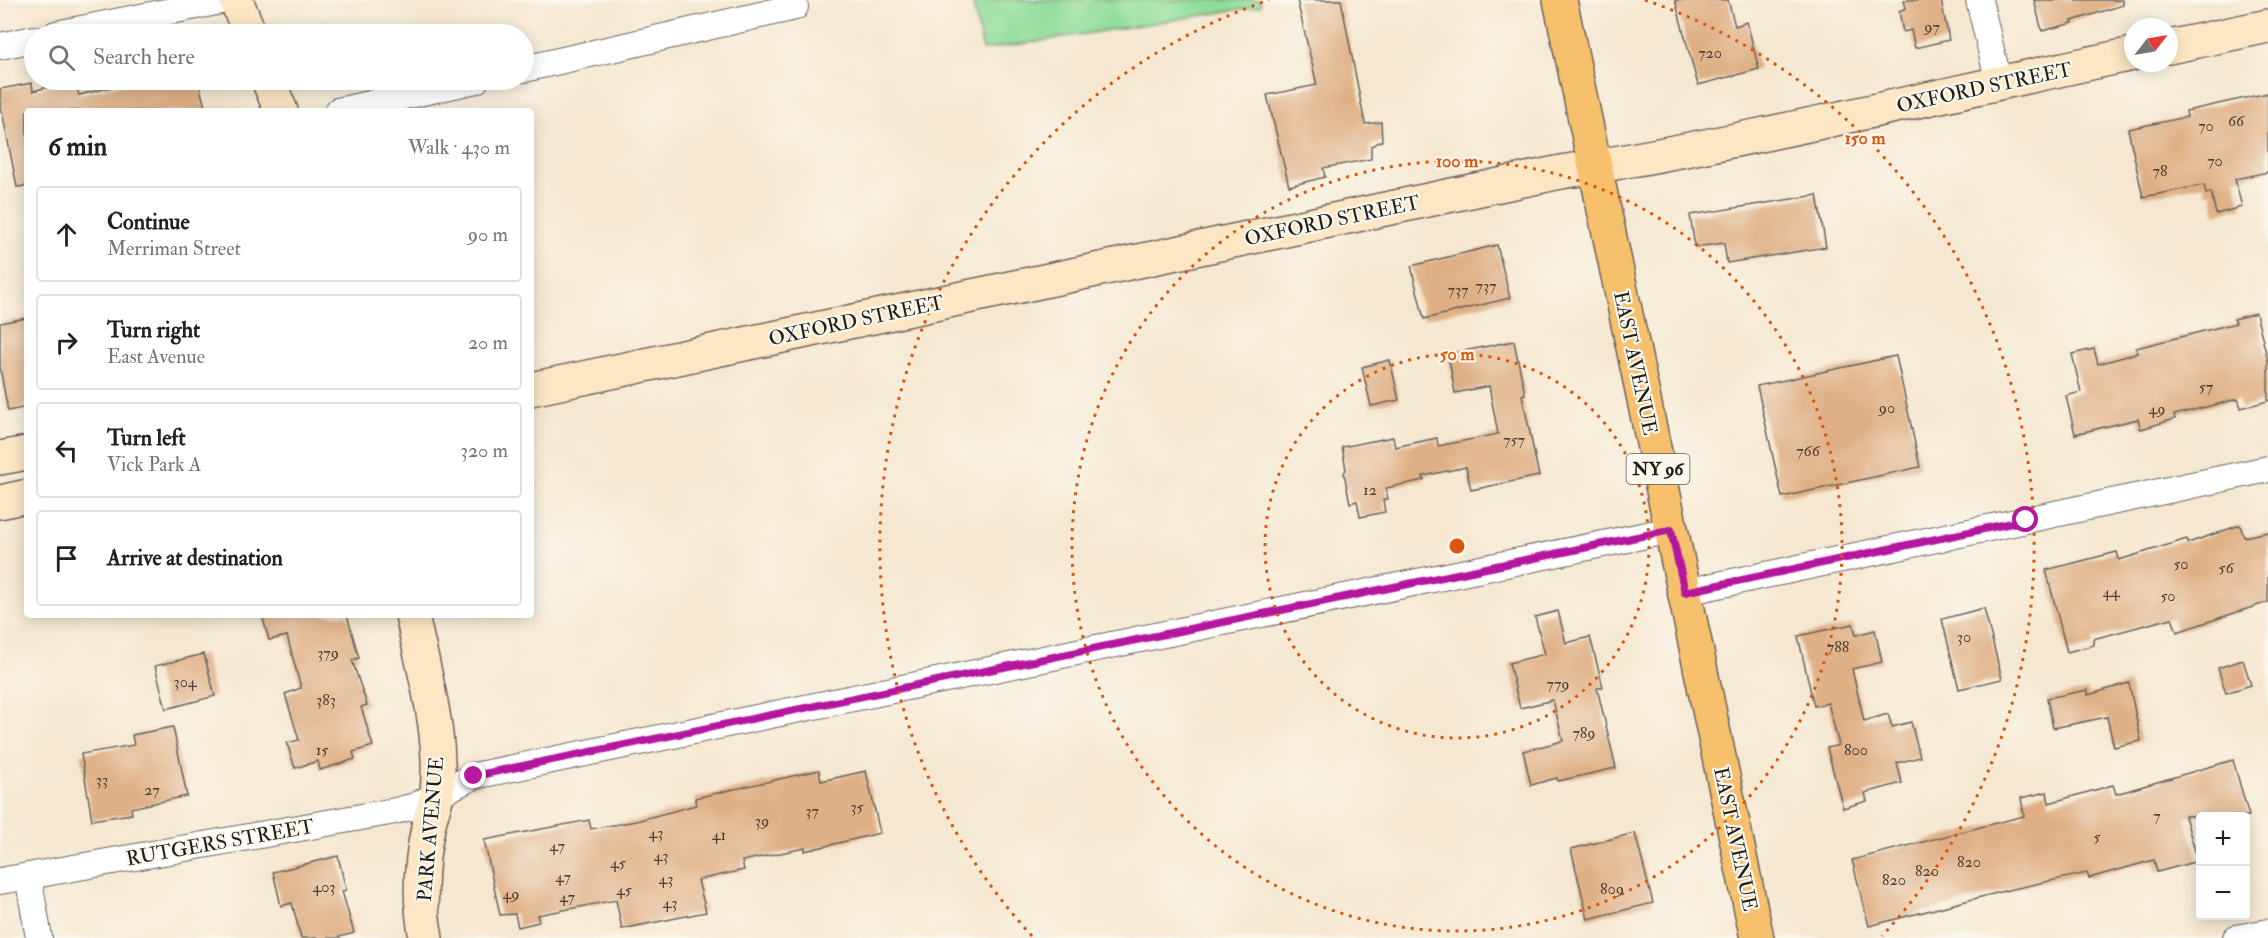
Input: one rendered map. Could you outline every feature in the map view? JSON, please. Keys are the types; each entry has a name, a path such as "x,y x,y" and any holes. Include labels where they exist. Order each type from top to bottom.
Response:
{"main road":[{"name":"EAST AVENUE","path":"1560,0 1757,938"}],"street":[{"path":"106,24 226,0"},
{"path":"236,0 246,24"},
{"path":"1979,0 1999,83"},
{"path":"534,67 795,7"},
{"path":"2178,45 2268,26"},
{"path":"0,46 24,41"},
{"name":"OXFORD STREET","path":"534,388 1214,244 1594,166 1787,130 2124,56"},
{"path":"272,90 280,108"},
{"path":"351,108 431,90"},
{"path":"0,458 24,454"},
{"path":"1685,592 2268,469"},
{"path":"0,502 24,497"},
{"name":"RUTGERS STREET","path":"0,882 395,811 415,806 468,778 491,772 1671,530"},
{"name":"PARK AVENUE","path":"413,618 437,743 437,795 423,856 420,891 426,938"},
{"path":"28,876 39,938"},
{"path":"2236,938 2268,932"}],"green space":[{"path":"972,0 1260,0 1261,6 983,50"}],"building":[{"path":"1297,0 1341,0 1365,124 1381,122 1382,141 1371,146 1371,159 1323,168 1325,177 1289,186 1267,95 1317,85"},
{"path":"1675,0 1728,0 1735,26 1747,22 1759,69 1698,85"},
{"path":"1904,0 1941,0 1949,40 1915,48 1911,30 1903,32 1899,11 1906,8"},
{"path":"2034,0 2123,0 2123,5 2072,21 2073,23 2042,31"},
{"path":"24,84 24,90 77,90 79,95 99,90 201,90 205,108 24,108 24,186 17,187 2,111 0,111 0,89"},
{"path":"2268,93 2268,172 2235,179 2242,207 2216,214 2211,192 2206,194 2204,185 2143,197 2128,129 2187,117 2186,111"},
{"path":"1817,195 1826,247 1727,263 1724,243 1695,247 1690,215"},
{"path":"1497,245 1510,298 1424,319 1411,266"},
{"path":"2256,313 2268,361 2268,401 2241,408 2238,399 2174,415 2175,419 2141,429 2138,419 2075,434 2066,396 2081,392 2072,354 2094,349 2098,364 2138,353 2136,348 2236,323 2234,319"},
{"path":"24,319 24,408 8,411 0,368 0,323"},
{"path":"1514,341 1525,394 1522,395 1539,476 1471,490 1466,467 1423,476 1424,480 1386,488 1388,499 1383,500 1385,512 1360,517 1357,501 1350,503 1342,447 1393,437 1395,447 1437,438 1438,446 1498,434 1489,386 1455,393 1448,354"},
{"path":"1896,356 1920,467 1782,497 1757,386"},
{"path":"1390,360 1399,400 1371,406 1362,367"},
{"path":"2240,525 2244,537 2268,532 2268,602 2177,632 2172,618 2093,639 2094,645 2067,652 2046,570 2117,552 2119,560 2187,539 2188,543"},
{"path":"1984,608 2002,679 1959,689 1942,619"},
{"path":"1558,611 1566,643 1590,637 1603,687 1597,688 1616,768 1531,785 1523,751 1563,741 1553,700 1520,708 1509,663 1545,654 1535,617"},
{"path":"263,618 348,618 359,658 352,660 367,705 361,707 373,746 353,752 355,759 320,770 318,761 295,768 287,743 299,740 285,694 301,688 287,636 269,640"},
{"path":"1853,624 1856,635 1875,630 1882,662 1852,669 1864,721 1888,714 1892,727 1911,722 1920,757 1897,763 1902,783 1865,793 1867,801 1843,808 1827,748 1839,745 1828,703 1814,706 1798,636"},
{"path":"204,654 215,696 166,709 155,666"},
{"path":"2243,660 2251,685 2226,693 2218,668"},
{"path":"2129,683 2141,741 2114,747 2107,717 2053,728 2047,698 2088,690 2088,695"},
{"path":"173,727 187,796 131,808 132,814 92,820 81,754 134,745 132,735"},
{"path":"2233,760 2248,812 2196,812 2196,816 2185,816 2196,862 2157,872 2154,860 2089,878 2087,873 2008,890 1869,926 1852,860 2024,816 2021,798 2047,792 2049,803 2113,785 2116,794"},
{"path":"819,770 821,781 866,771 880,833 805,851 805,848 742,861 744,870 698,880 706,912 622,929 616,900 537,915 539,922 518,927 515,914 500,915 484,840 589,820 591,829 636,821 696,805 695,798"},
{"path":"1635,833 1653,903 1588,919 1571,849"},
{"path":"338,856 346,890 342,891 354,933 336,938 301,938 292,903 281,906 273,872"}],"route":[{"path":"474,776 1671,530 1685,592 2026,520"}]}
